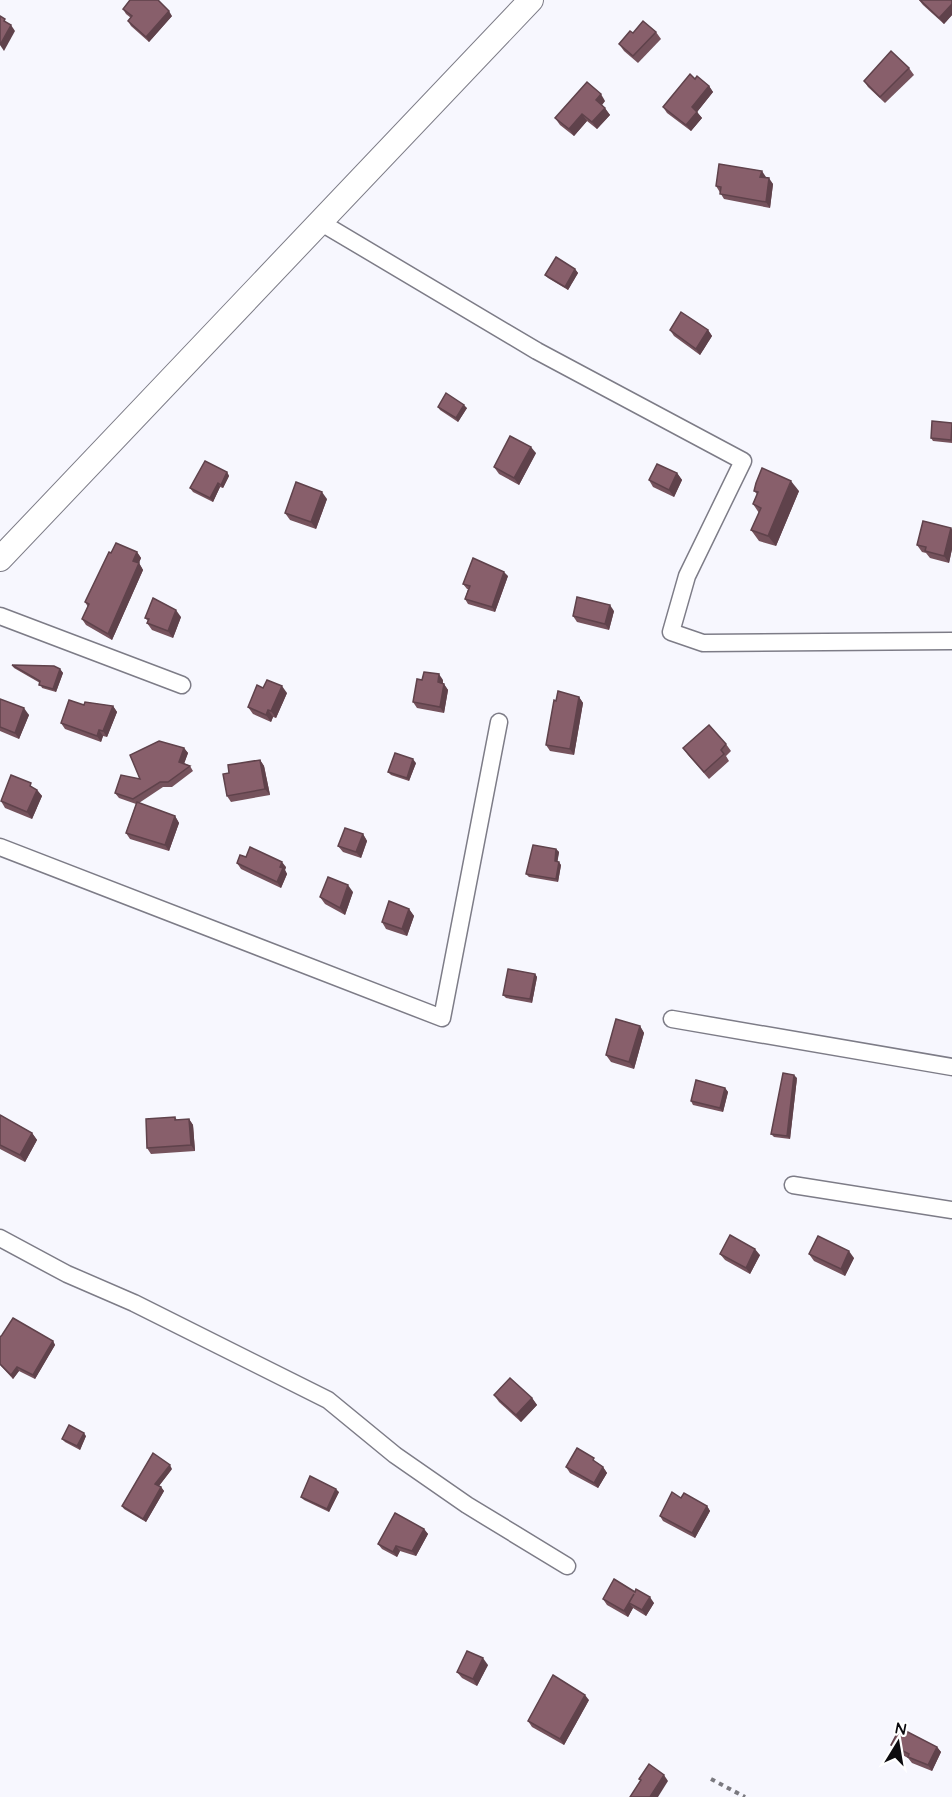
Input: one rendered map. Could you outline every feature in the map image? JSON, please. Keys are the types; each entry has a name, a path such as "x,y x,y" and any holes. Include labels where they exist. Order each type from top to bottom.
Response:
{"main road":[{"path":"0,558 531,0"}],"street":[{"path":"320,222 537,351 743,461 687,576 671,632 703,643 952,641"},
{"path":"0,616 182,685"},
{"path":"0,847 442,1018 499,723"},
{"path":"672,1019 952,1067"},
{"path":"793,1185 952,1210"},
{"path":"0,1238 66,1274 134,1303 328,1400 395,1455 467,1505 567,1566"}],"path":[{"path":"711,1779 745,1797"}],"building":[{"path":"130,0 158,0 169,11 146,37 128,21 132,16 123,9"},
{"path":"920,0 952,0 952,4 939,18"},
{"path":"0,16 11,25 0,45"},
{"path":"643,21 656,32 633,56 619,44"},
{"path":"891,51 909,68 880,97 864,81"},
{"path":"690,74 695,79 697,76 709,86 692,107 697,112 686,125 663,107"},
{"path":"587,82 601,94 596,100 605,108 592,122 582,114 569,129 555,118"},
{"path":"719,164 762,171 760,177 769,178 766,202 720,194 721,187 716,186"},
{"path":"556,257 575,269 565,287 545,275"},
{"path":"681,312 708,330 696,349 670,330"},
{"path":"446,393 464,405 456,418 438,407"},
{"path":"932,421 952,423 951,440 931,438"},
{"path":"510,436 531,447 514,478 494,467"},
{"path":"205,461 227,472 221,485 218,483 210,498 190,488"},
{"path":"657,464 677,473 669,490 649,480"},
{"path":"762,468 791,481 768,536 751,530 761,508 753,504 758,492 754,491 756,483"},
{"path":"296,482 322,492 311,522 285,513"},
{"path":"923,521 951,528 944,556 925,551 926,547 917,545"},
{"path":"116,543 137,552 133,561 139,563 108,634 82,619 89,604 85,602 109,552 111,553"},
{"path":"473,558 504,572 492,607 465,599 470,586 463,584"},
{"path":"577,597 610,605 605,624 573,616"},
{"path":"153,598 176,610 168,631 147,623 149,619 145,618"},
{"path":"12,665 54,666 60,669 53,689 39,685 40,681"},
{"path":"424,672 439,674 438,682 444,684 440,707 413,702 417,679 422,680"},
{"path":"267,680 282,686 271,711 268,710 266,715 248,707 257,685 263,688"},
{"path":"558,691 579,697 570,749 546,745 554,700 556,701"},
{"path":"0,699 24,708 15,733 0,727"},
{"path":"69,700 84,705 85,702 113,706 103,731 99,730 97,736 61,723"},
{"path":"709,725 726,744 721,750 724,754 704,772 683,748"},
{"path":"159,741 184,748 179,762 190,766 168,782 160,782 133,799 115,793 121,775 140,779 130,755"},
{"path":"395,753 413,759 407,778 388,772"},
{"path":"260,760 265,789 227,796 223,774 229,773 228,765"},
{"path":"11,775 31,783 30,786 37,790 27,812 1,801"},
{"path":"137,802 175,816 165,845 126,833"},
{"path":"345,828 363,834 356,852 338,846"},
{"path":"533,845 556,849 555,861 559,862 556,879 526,874"},
{"path":"250,847 282,862 280,867 283,868 277,882 237,863 240,855 246,857"},
{"path":"328,877 348,885 340,908 320,897"},
{"path":"389,901 409,909 402,929 382,922"},
{"path":"508,969 535,974 530,999 503,995"},
{"path":"616,1019 640,1026 629,1062 606,1055"},
{"path":"783,1073 794,1075 787,1136 771,1134"},
{"path":"696,1080 725,1088 720,1108 691,1101"},
{"path":"0,1115 32,1133 20,1155 0,1145"},
{"path":"175,1117 175,1120 189,1119 191,1145 147,1148 146,1119"},
{"path":"730,1235 755,1249 746,1268 720,1254"},
{"path":"818,1236 849,1251 841,1269 809,1254"},
{"path":"13,1318 53,1341 33,1375 17,1367 11,1375 0,1364 0,1337"},
{"path":"510,1378 532,1398 516,1415 494,1395"},
{"path":"69,1425 84,1433 77,1446 62,1439"},
{"path":"577,1448 594,1458 593,1460 603,1467 594,1483 566,1467"},
{"path":"153,1453 170,1465 155,1484 161,1487 143,1519 122,1506"},
{"path":"310,1476 336,1489 327,1509 301,1497"},
{"path":"672,1492 681,1498 684,1493 707,1506 692,1533 660,1516"},
{"path":"395,1513 424,1529 412,1551 396,1546 393,1552 378,1544"},
{"path":"614,1579 635,1592 636,1589 650,1597 642,1610 629,1603 634,1594 624,1611 603,1599"},
{"path":"467,1651 483,1658 473,1679 457,1672"},
{"path":"553,1675 585,1695 560,1739 528,1721"},
{"path":"900,1728 937,1747 928,1765 908,1757 909,1754 891,1745"},
{"path":"649,1764 664,1775 650,1797 630,1797 641,1780 639,1779"}]}
